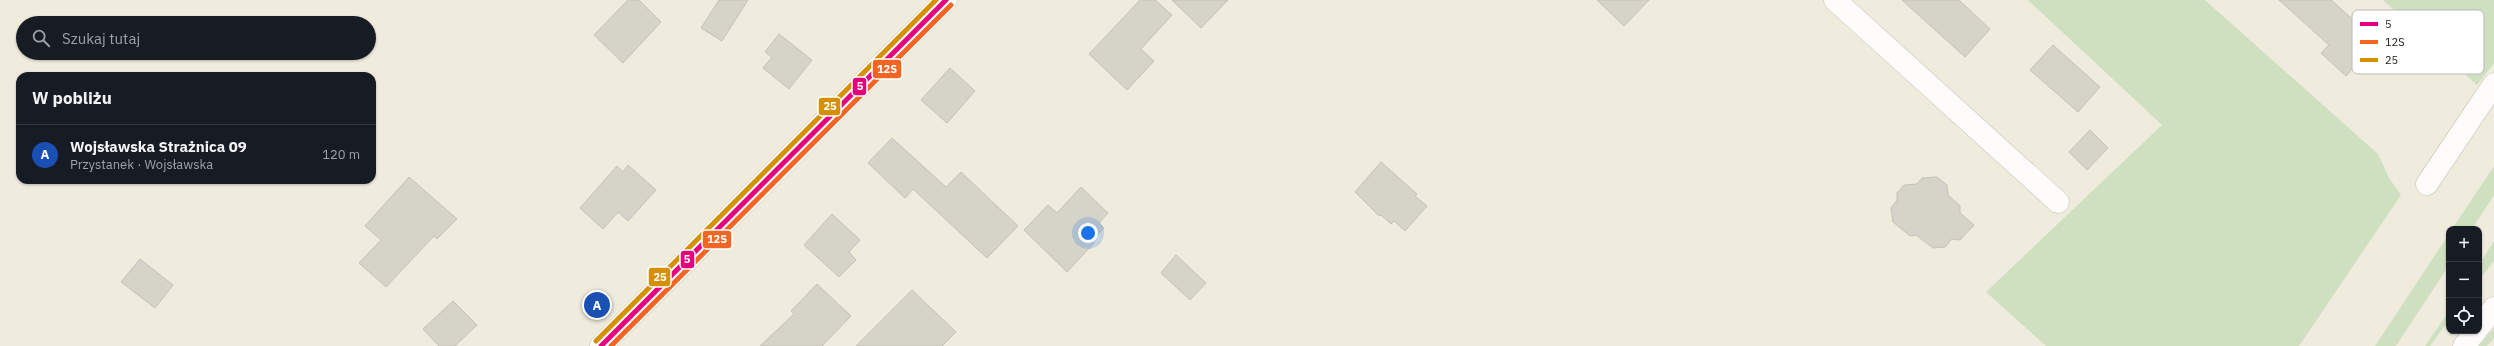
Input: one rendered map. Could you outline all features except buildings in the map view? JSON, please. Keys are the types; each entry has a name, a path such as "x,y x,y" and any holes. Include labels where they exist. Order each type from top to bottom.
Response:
{"street":[{"path":"601,346 946,0"},
{"path":"1834,0 2058,202"},
{"path":"2427,184 2494,84"},
{"path":"2482,323 2494,308"},
{"path":"2464,346 2474,334"}],"green space":[{"path":"2028,0 2205,0 2378,154 2389,178 2401,195 2299,346 2046,346 1986,292 2162,125"},
{"path":"2383,0 2494,0 2494,63 2477,85 2465,74 2484,74 2484,10 2394,10"},
{"path":"2494,166 2494,195 2474,226 2454,226"},
{"path":"2446,239 2446,270 2396,346 2375,346"},
{"path":"2494,241 2494,261 2482,276 2482,260"},
{"path":"2446,315 2446,324 2430,346 2425,346"},
{"path":"2494,328 2494,338 2487,346 2479,346"}],"transit line":[{"name":"25","path":"596,341 936,0"},
{"name":"5","path":"601,346 946,0"},
{"name":"12S","path":"611,346 951,5"}],"place":[{"name":"Wojsławska Strażnica 09","path":"597,305"}]}
